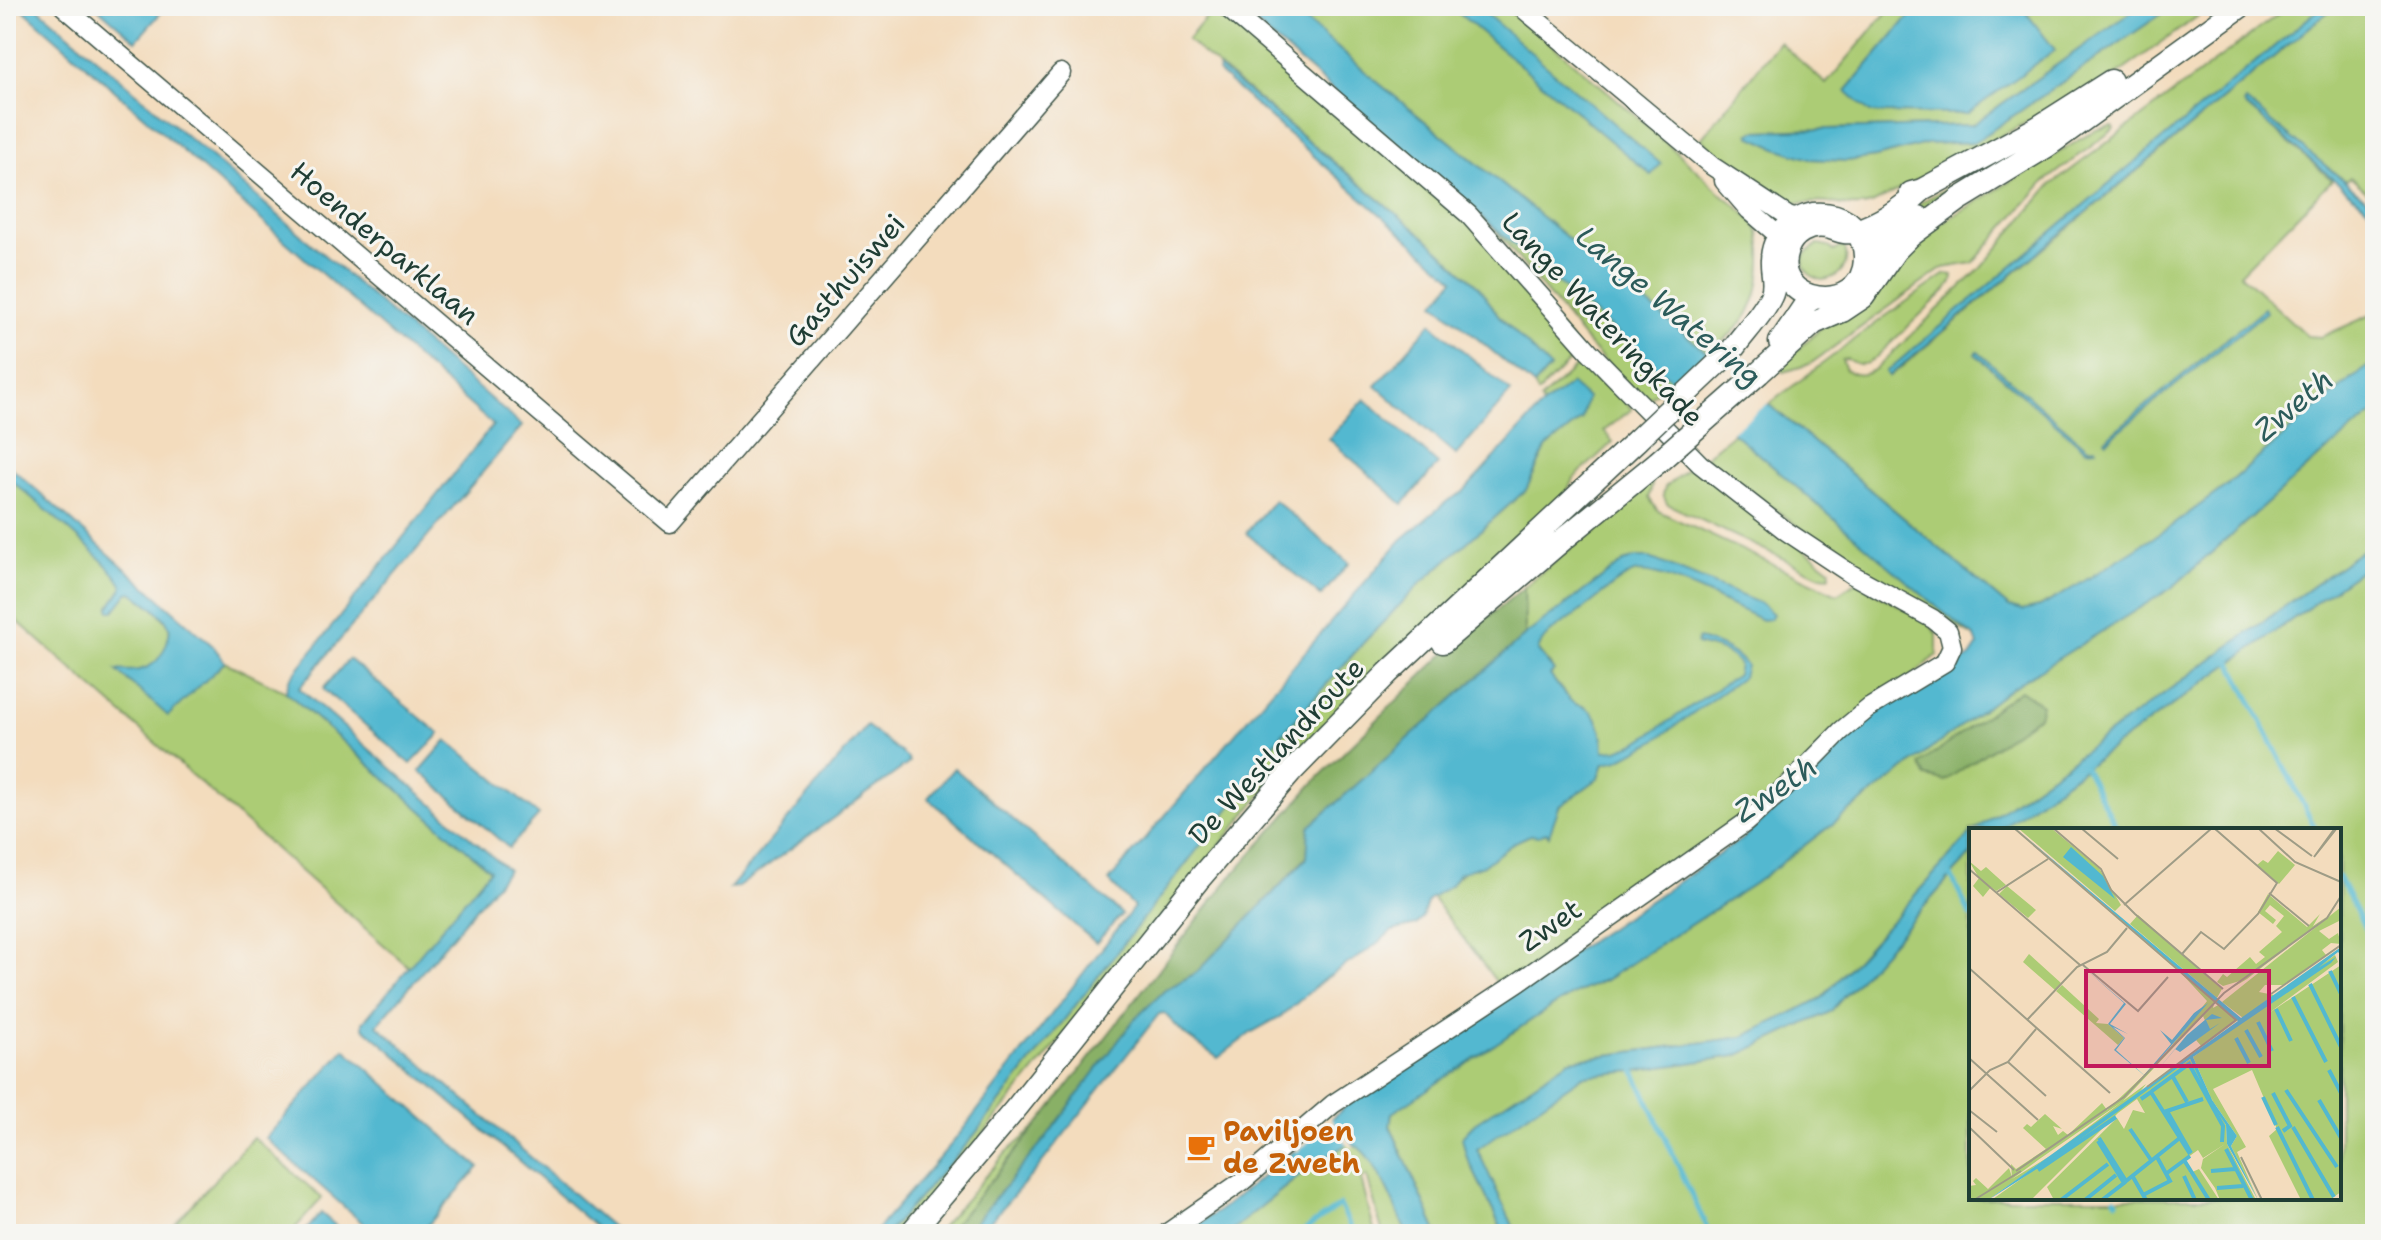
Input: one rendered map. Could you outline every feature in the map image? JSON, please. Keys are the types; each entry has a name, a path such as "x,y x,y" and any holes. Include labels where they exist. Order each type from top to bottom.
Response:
{"main road":[{"path":"1783,243 1787,227 1798,219 1815,214 1849,225 1863,243 1865,256 1861,276 1847,292 1835,297 1814,298 1803,293 1782,280 1772,254 1783,243 1812,228 1826,227 1844,233 1849,225 1906,204 1922,190 2098,91 2215,6"},
{"name":"De Westlandroute","path":"929,1234 1031,1114 1212,885 1336,745 1427,656 1658,462 1814,323 1863,297 1895,251 1910,236 1960,199 2047,146 2241,6"},
{"name":"De Westlandroute","path":"1865,256 1883,236 1960,199"},
{"name":"De Westlandroute","path":"910,1234 1018,1106 1209,867 1292,771 1379,682 1732,350 1782,280"},
{"name":"De Westlandroute","path":"1759,373 1807,302 1814,298"}],"street":[{"name":"Hoenderparklaan","path":"63,6 670,523"},
{"name":"Lange Wateringkade","path":"1225,6 1468,214 1589,351 1700,464 1786,531 1851,574 1933,619 1948,631 1952,647"},
{"path":"1520,6 1712,166 1788,216 1798,219"},
{"name":"Gasthuiswei","path":"670,523 1061,73"},
{"path":"1712,166 1749,210 1783,243"},
{"name":"Zwet","path":"1166,1234 1244,1180 1333,1104 1520,981 1745,823 1841,731 1869,708 1945,662 1952,647"}],"green space":[{"path":"1216,6 1467,220 1580,351 1538,393 1534,386 1550,368 1499,316 1478,286 1427,239 1187,40"},
{"path":"1289,6 1506,6 1643,122 1753,222 1760,237 1760,280 1747,316 1708,353"},
{"path":"1892,6 1918,6 1847,90 1871,113 1967,113 2055,50 2021,6 2140,6 1972,125 1750,133 1810,159 1847,161 1926,144 1975,142 2173,6 2212,6 2118,74 1872,204 1855,206 1781,199 1744,176 1701,139 1779,42 1826,84"},
{"path":"2289,6 2323,6 1887,372 1889,376 1899,369 2335,6 2375,6 2375,198 2350,177 2345,181 2244,103 2332,180 2240,274 2307,336 2321,337 2375,313 2375,361 2226,486 2170,527 2078,586 2039,607 2022,611 2009,607 1769,404 1883,318 1946,274 1953,275 1952,283 1946,290 1872,361 1862,364 1842,360 1846,370 1854,374 1865,374 1876,369 1980,269 2051,185"},
{"path":"2098,102 1954,190 1892,225 1890,220"},
{"path":"2112,126 2114,129 2043,183 1973,263 1943,268 1810,364 1784,372 1780,366 1920,236 2096,130"},
{"path":"1487,220 1672,380 1644,402 1591,347"},
{"path":"1818,245 1834,251 1844,246 1846,259 1843,269 1829,279 1822,280 1805,269 1806,254"},
{"path":"1583,360 1589,360 1632,409 1604,431 1613,442 1573,479 1564,498 1361,685 1289,761 901,1234 886,1234 968,1143 1249,782 1254,766 1420,584 1526,490 1546,448 1582,419 1571,384 1543,405 1540,400"},
{"path":"2375,412 2375,541 1978,828 1969,828 1969,835 1822,998 1743,1037 1570,1060 1466,1155 1504,1234 1438,1234 1390,1125 1392,1113 1542,1013 1605,980 1755,883 2011,688 2173,587 2319,457"},
{"path":"1735,432 1975,637 1855,569 1705,457"},
{"path":"1693,464 1830,569 1830,576 1818,575 1667,504 1663,495 1665,487"},
{"path":"6,476 89,547 117,577 123,587 109,608 114,611 132,592 164,618 169,629 168,643 155,664 140,672 117,671 168,715 225,662 286,692 490,870 410,968 6,611"},
{"path":"1653,480 1649,498 1658,511 1837,594 1856,582 1926,620 1937,634 1937,655 1749,813 1502,989 1431,896 1443,890 1465,870 1478,867 1515,842 1530,835 1546,832 1548,835 1559,807 1599,778 1604,763 1600,726 1583,706 1573,704 1550,675 1554,670 1525,635 1524,587"},
{"path":"2375,560 2375,1234 1517,1234 1477,1150 1484,1143 1583,1076 1736,1056 1830,1012 1969,856 1969,1200 2341,1200 2341,828 2001,828"},
{"path":"1524,587 1525,635 1309,827 1307,857 1196,973 1165,990 1134,1020 1045,1139 965,1234 946,1234 1036,1127 1230,878 1318,778 1443,655"},
{"path":"2020,690 2042,705 2039,716 1945,781 1926,777 1920,764"},
{"path":"1036,1127 946,1234 935,1234 1007,1152"},
{"path":"253,1137 322,1198 290,1234 166,1234"},
{"path":"1349,1143 1358,1147 1375,1168 1407,1234 1383,1234 1367,1176 1361,1179 1375,1234 1227,1234 1309,1168"}],"water":[{"path":"19,6 36,6 522,426 299,688 508,870 377,1025 620,1234 604,1234 363,1027 363,1022 490,870 286,692 289,680 493,425"},
{"path":"102,6 167,6 136,41 99,9"},
{"path":"1235,6 1289,6 2009,607 2022,611 2040,607 2170,527 2226,486 2375,361 2375,412 2319,457 2173,587 2011,688 1755,883 1605,980 1542,1013 1392,1113 1390,1126 1438,1234 1407,1234 1375,1168 1358,1147 1349,1143 1309,1168 1227,1234 1182,1234 1220,1210 1353,1100 1742,839 1879,711 1970,657 1978,645 1975,637"},
{"path":"1450,6 1477,6 1661,164 1651,175"},
{"path":"1918,6 2021,6 2055,50 1967,114 1870,113 1846,91"},
{"path":"2140,6 2173,6 1975,142 1926,144 1847,161 1810,159 1750,136 1755,131 1972,125"},
{"path":"2323,6 2335,6 1889,376 1886,372"},
{"path":"1219,68 1427,239 1478,286 1499,316 1550,368 1534,386 1435,303 1454,279 1218,72"},
{"path":"2246,101 2375,206 2375,214 2244,104"},
{"path":"2264,308 2266,312 2107,441 2105,439"},
{"path":"1431,323 1511,392 1456,455 1376,386"},
{"path":"1977,351 2088,448 2096,449 2086,450 1975,354"},
{"path":"1571,384 1587,398 1582,419 1546,448 1526,490 1420,584 1254,766 1250,782 968,1143 886,1234 873,1234 954,1141 1134,907 1109,881 1401,540 1446,502 1463,492 1543,405"},
{"path":"1365,399 1438,464 1403,504 1329,439"},
{"path":"6,463 213,646 225,662 168,716 116,670 140,670 153,664 169,636 170,628 166,621 132,592 114,611 110,611 123,587 117,577 89,548 6,476"},
{"path":"1274,500 1349,563 1321,596 1246,533"},
{"path":"2375,541 2375,560 2001,828 1978,828"},
{"path":"1650,558 1762,604 1773,614 1770,619 1762,620 1678,582 1634,573 1555,629 1538,651 1554,671 1550,675 1566,696 1588,709 1597,719 1604,751 1638,742 1737,675 1739,665 1736,660 1721,651 1697,644 1698,639 1718,645 1737,656 1746,666 1743,677 1653,742 1619,760 1604,763 1599,778 1559,807 1549,835 1546,832 1539,836 1530,835 1484,865 1459,873 1451,885 1428,900 1416,925 1392,931 1322,981 1283,1015 1252,1032 1218,1058 1185,1035 1164,1013 1159,1014 1036,1170 979,1234 965,1234 1045,1139 1134,1020 1165,990 1196,973 1307,858 1309,827 1525,635 1623,562"},
{"path":"349,659 440,734 411,764 323,689"},
{"path":"867,726 908,758 909,763 738,887 730,888"},
{"path":"447,740 539,815 509,848 420,771"},
{"path":"954,768 1122,914 1096,943 928,798"},
{"path":"1969,835 1969,856 1830,1012 1736,1056 1583,1076 1477,1149 1517,1234 1504,1234 1466,1155 1462,1137 1476,1122 1570,1060 1743,1037 1822,998"},
{"path":"345,1049 479,1167 420,1234 375,1234 266,1138"},
{"path":"321,1213 345,1234 303,1234"}],"pier":[{"path":"1711,350 1771,401 1730,433 1669,383"},
{"path":"1330,1116 1355,1148 1349,1147 1329,1124 1297,1152 1293,1147"}],"waterway":[{"path":"2231,662 2315,828"},
{"path":"2085,768 2117,828"},
{"path":"1951,876 1969,912"},
{"path":"2341,881 2375,948"},
{"path":"1634,1071 1710,1234"},
{"path":"1299,1234 1340,1205 1354,1234"}],"place":[{"name":"Paviljoen de Zweth","path":"1201,1147"}],"water label":[{"name":"Lange Watering","path":"1669,306"},
{"name":"Zweth","path":"2293,405"},
{"name":"Zweth","path":"1775,789"}]}
